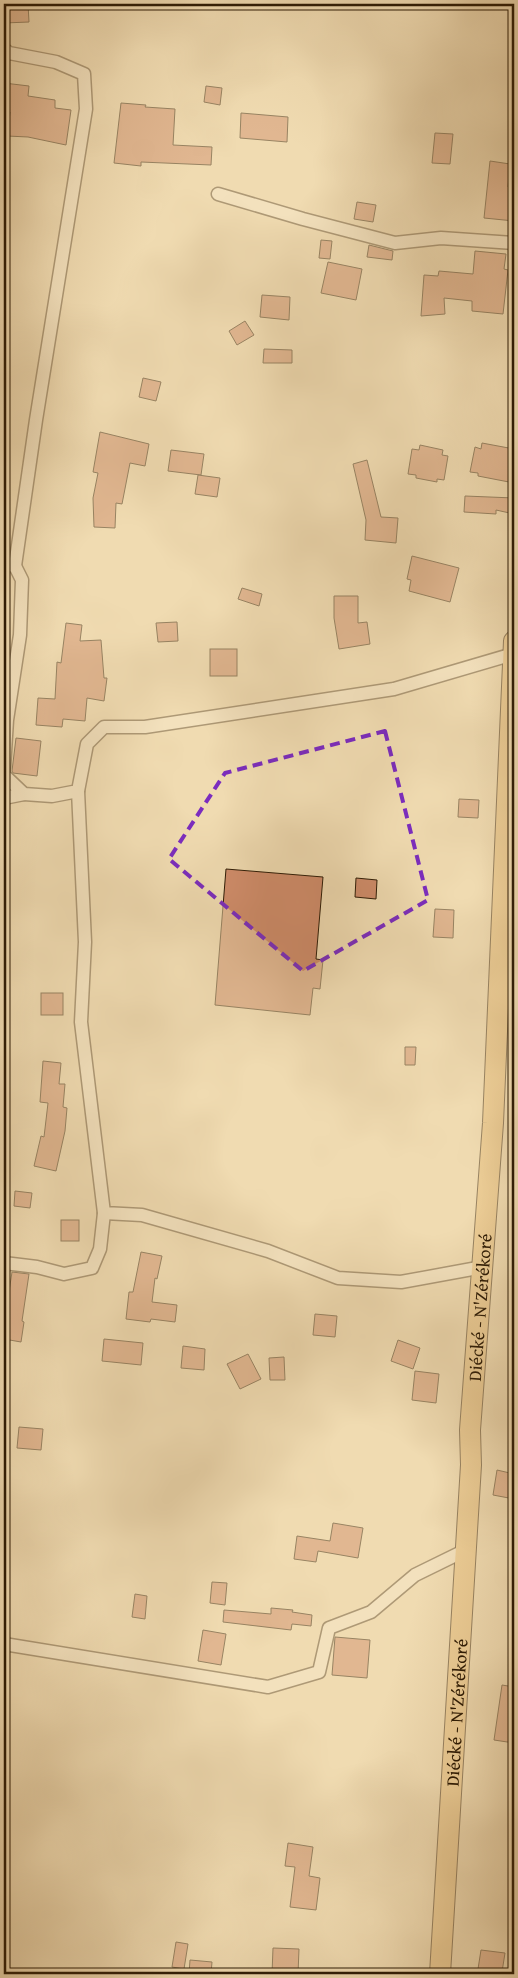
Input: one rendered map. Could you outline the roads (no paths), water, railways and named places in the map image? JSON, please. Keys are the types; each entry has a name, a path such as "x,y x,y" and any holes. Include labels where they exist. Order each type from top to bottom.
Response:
{"highway":[{"name":"Diécké - N'Zérékoré","path":"440,1974 471,1465 470,1430 493,1123 514,648"}],"street":[{"path":"4,48 9,52 56,62 84,74 86,109 36,420 10,565 22,580 20,635 7,720 4,768"},
{"path":"218,194 303,220 395,242 440,238 514,243"},
{"path":"4,1263 37,1267 64,1274 92,1268 100,1249 104,1213 81,1022 85,942 78,791 87,744 104,727 145,727 394,689 514,648"},
{"path":"4,775 24,794"},
{"path":"4,798 24,794 52,796 78,791"},
{"path":"104,1213 142,1214 268,1251 338,1278 401,1282 483,1267"},
{"path":"4,1644 268,1687 318,1672 329,1628 371,1612 415,1575 466,1550"}]}
